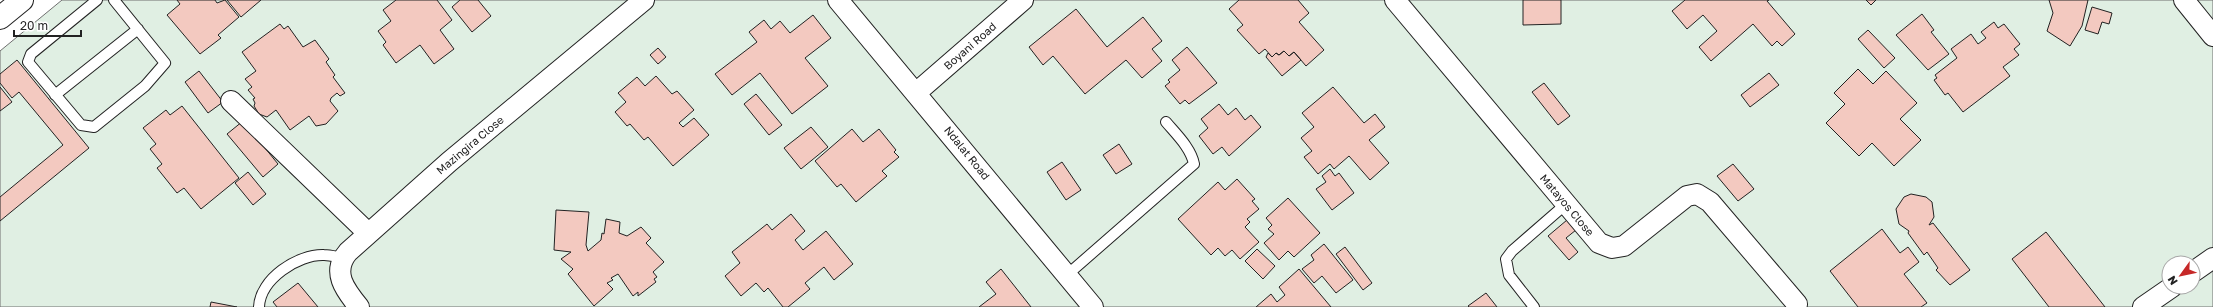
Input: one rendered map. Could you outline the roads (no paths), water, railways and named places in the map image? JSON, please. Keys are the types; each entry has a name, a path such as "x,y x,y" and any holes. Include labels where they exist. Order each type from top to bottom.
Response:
{"street":[{"path":"0,18 22,0"},
{"name":"Mazingira Close","path":"343,258 368,233 449,162 644,0"},
{"name":"Ndalat Road","path":"838,0 1094,307"},
{"name":"Boyani Road","path":"916,92 1023,0"},
{"name":"Matayos Close","path":"1394,0 1599,243 1612,248 1624,246 1687,196 1697,194 1710,202 1797,304"},
{"path":"2184,0 2213,36"},
{"path":"231,101 368,233"},
{"path":"343,258 339,273 342,282 346,291 360,307"},
{"path":"2201,266 2213,258"},
{"path":"2143,307 2161,295"}],"lane":[{"path":"98,0 31,54 28,62 81,125 94,127 140,91 165,63 114,0"},
{"path":"55,95 138,28"},
{"path":"1067,275 1194,164 1193,156 1166,122"},
{"path":"1534,307 1509,275 1506,259 1512,251 1566,204"},
{"path":"259,307 260,298 266,286 288,266 306,259 323,255 343,258"}]}
